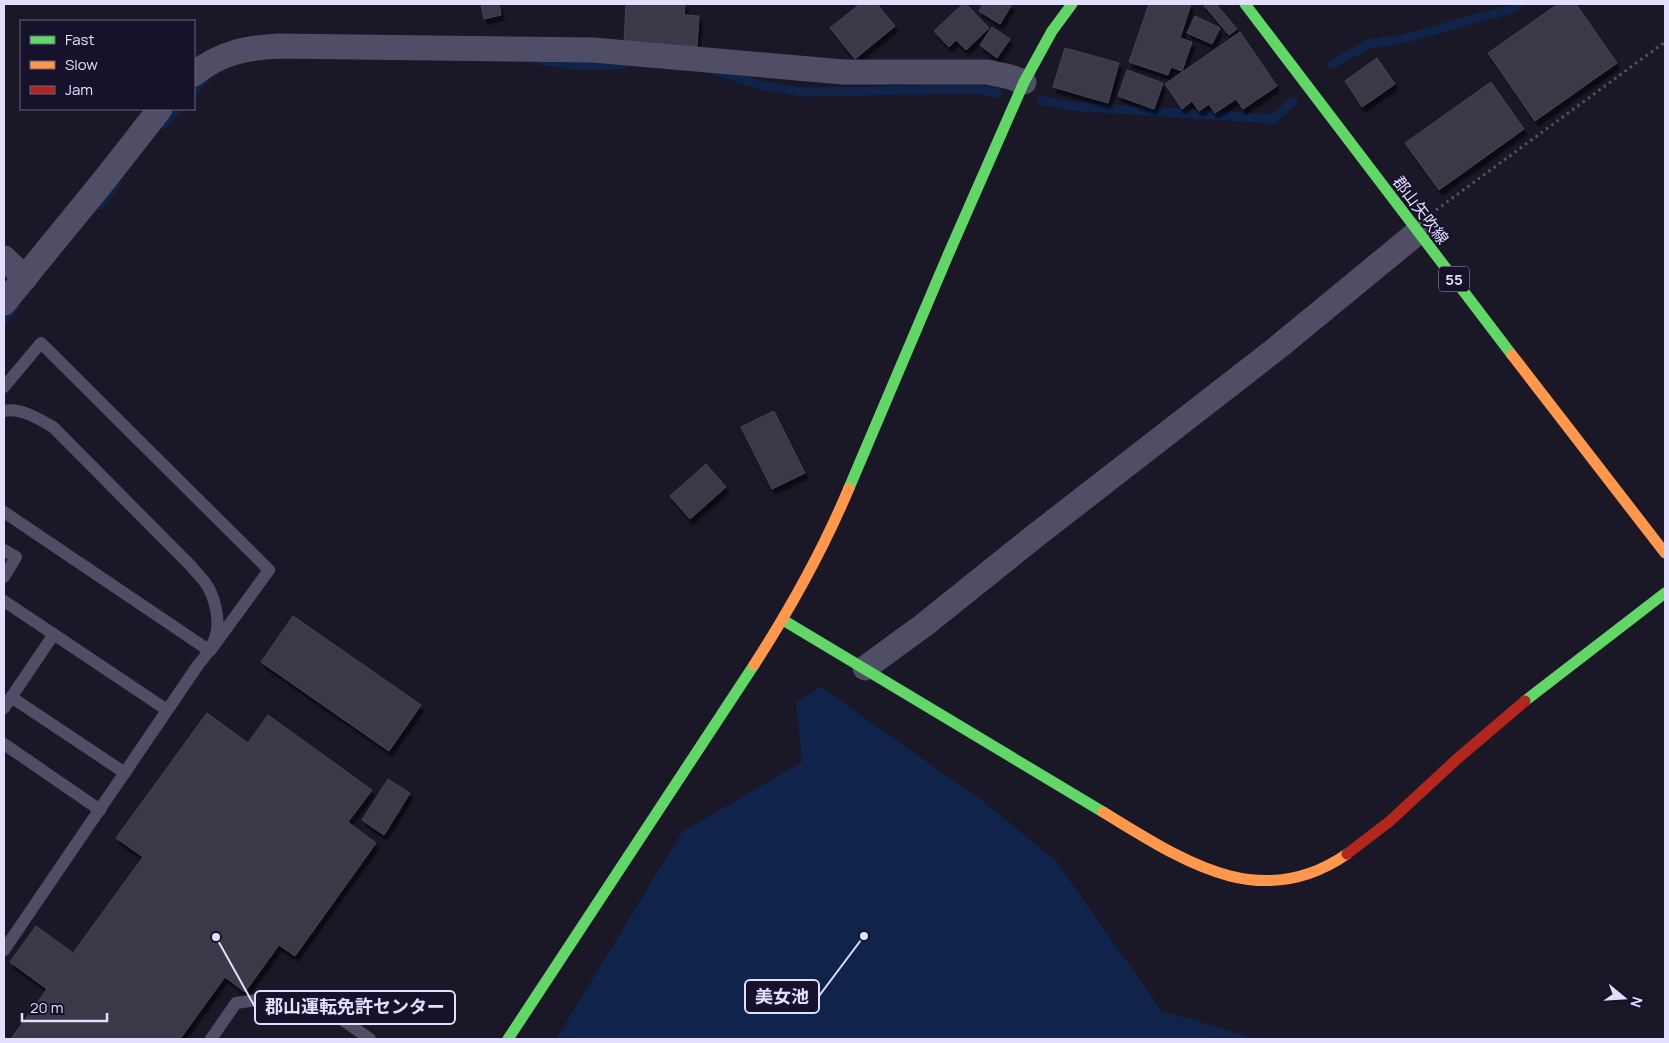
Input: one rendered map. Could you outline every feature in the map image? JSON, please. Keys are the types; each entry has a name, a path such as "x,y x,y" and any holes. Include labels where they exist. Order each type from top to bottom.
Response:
{"street":[{"path":"508,1039 783,620 836,519 948,254 1024,82 1052,31 1072,4"},
{"name":"郡山矢吹線","path":"1245,4 1416,230 1665,553"},
{"path":"195,73 209,63 236,51 278,46 593,50 843,72 986,72 1010,76 1024,82"},
{"path":"4,303 159,110"},
{"path":"865,668 924,626 1035,536 1277,348 1416,230"},
{"path":"4,258 25,278"},
{"path":"783,620 1174,855 1219,874 1245,879 1276,881 1292,878 1333,863 1356,848 1398,813 1454,760 1665,593"}],"lane":[{"path":"4,387 41,343 269,570 168,710 4,950"},
{"path":"4,411 24,413 36,417 53,427 204,581 210,590 214,603 217,629 210,651"},
{"path":"4,512 210,651"},
{"path":"4,550 16,557 4,577"},
{"path":"4,601 168,710"},
{"path":"54,634 6,703 125,773"},
{"path":"4,744 100,810"},
{"path":"211,1039 236,1003 285,996 324,1007 370,1039"}],"path":[{"path":"1416,230 1665,42"}],"water":[{"path":"821,687 981,800 1056,861 1161,1010 1256,1039 556,1039 682,832 802,762 796,702"}],"building":[{"path":"481,4 499,4 501,15 484,19"},
{"path":"626,4 685,4 684,15 699,16 697,47 624,43"},
{"path":"860,4 877,4 895,26 855,59 830,28"},
{"path":"963,4 966,4 989,28 966,50 956,40 949,47 934,31"},
{"path":"983,4 1012,4 1000,24 979,11"},
{"path":"1149,4 1191,4 1180,38 1192,42 1182,71 1171,67 1168,75 1129,62"},
{"path":"1203,4 1216,4 1237,29 1229,35"},
{"path":"1558,4 1576,4 1617,63 1535,121 1488,53"},
{"path":"1195,16 1220,28 1212,44 1187,33"},
{"path":"992,27 1010,39 997,58 980,45"},
{"path":"1240,32 1277,86 1243,109 1236,99 1215,113 1209,104 1199,111 1192,101 1182,109 1165,84"},
{"path":"1065,48 1119,63 1108,103 1053,87"},
{"path":"1377,58 1395,84 1362,107 1345,81"},
{"path":"1127,70 1163,83 1154,109 1118,96"},
{"path":"1491,82 1524,129 1439,190 1405,143"},
{"path":"774,411 805,473 772,489 741,427"},
{"path":"706,464 726,487 690,519 670,496"},
{"path":"293,616 421,705 389,751 261,662"},
{"path":"207,713 248,743 268,715 372,790 348,822 376,843 295,956 279,945 245,992 225,977 180,1039 11,1039 47,989 10,962 36,926 73,953 143,857 116,838"},
{"path":"388,779 410,793 384,835 362,820"}],"waterway":[{"path":"1332,64 1369,44 1407,38 1510,10 1518,4"},
{"path":"542,61 585,66 626,64"},
{"path":"716,71 764,86 804,92 977,89 997,93"},
{"path":"195,90 206,78"},
{"path":"1041,100 1069,106 1274,119 1293,101"},
{"path":"163,124 176,110"},
{"path":"99,206 117,183"},
{"path":"4,320 15,306"}],"traffic: fast":[{"path":"849,488 1024,82 1052,31 1072,4"},
{"path":"1245,4 1512,355"},
{"path":"1525,701 1665,593"},
{"path":"783,620 1103,812"},
{"path":"508,1039 754,665"}],"traffic: slow":[{"path":"1512,355 1665,553"},
{"path":"754,665 805,579 849,488"},
{"path":"1103,812 1191,862 1221,874 1252,880 1283,880 1314,872 1347,854"}],"traffic: jam":[{"path":"1347,854 1390,821 1457,759 1525,701"}],"place":[{"name":"美女池","path":"864,936"},
{"name":"郡山運転免許センター","path":"216,937"}]}
